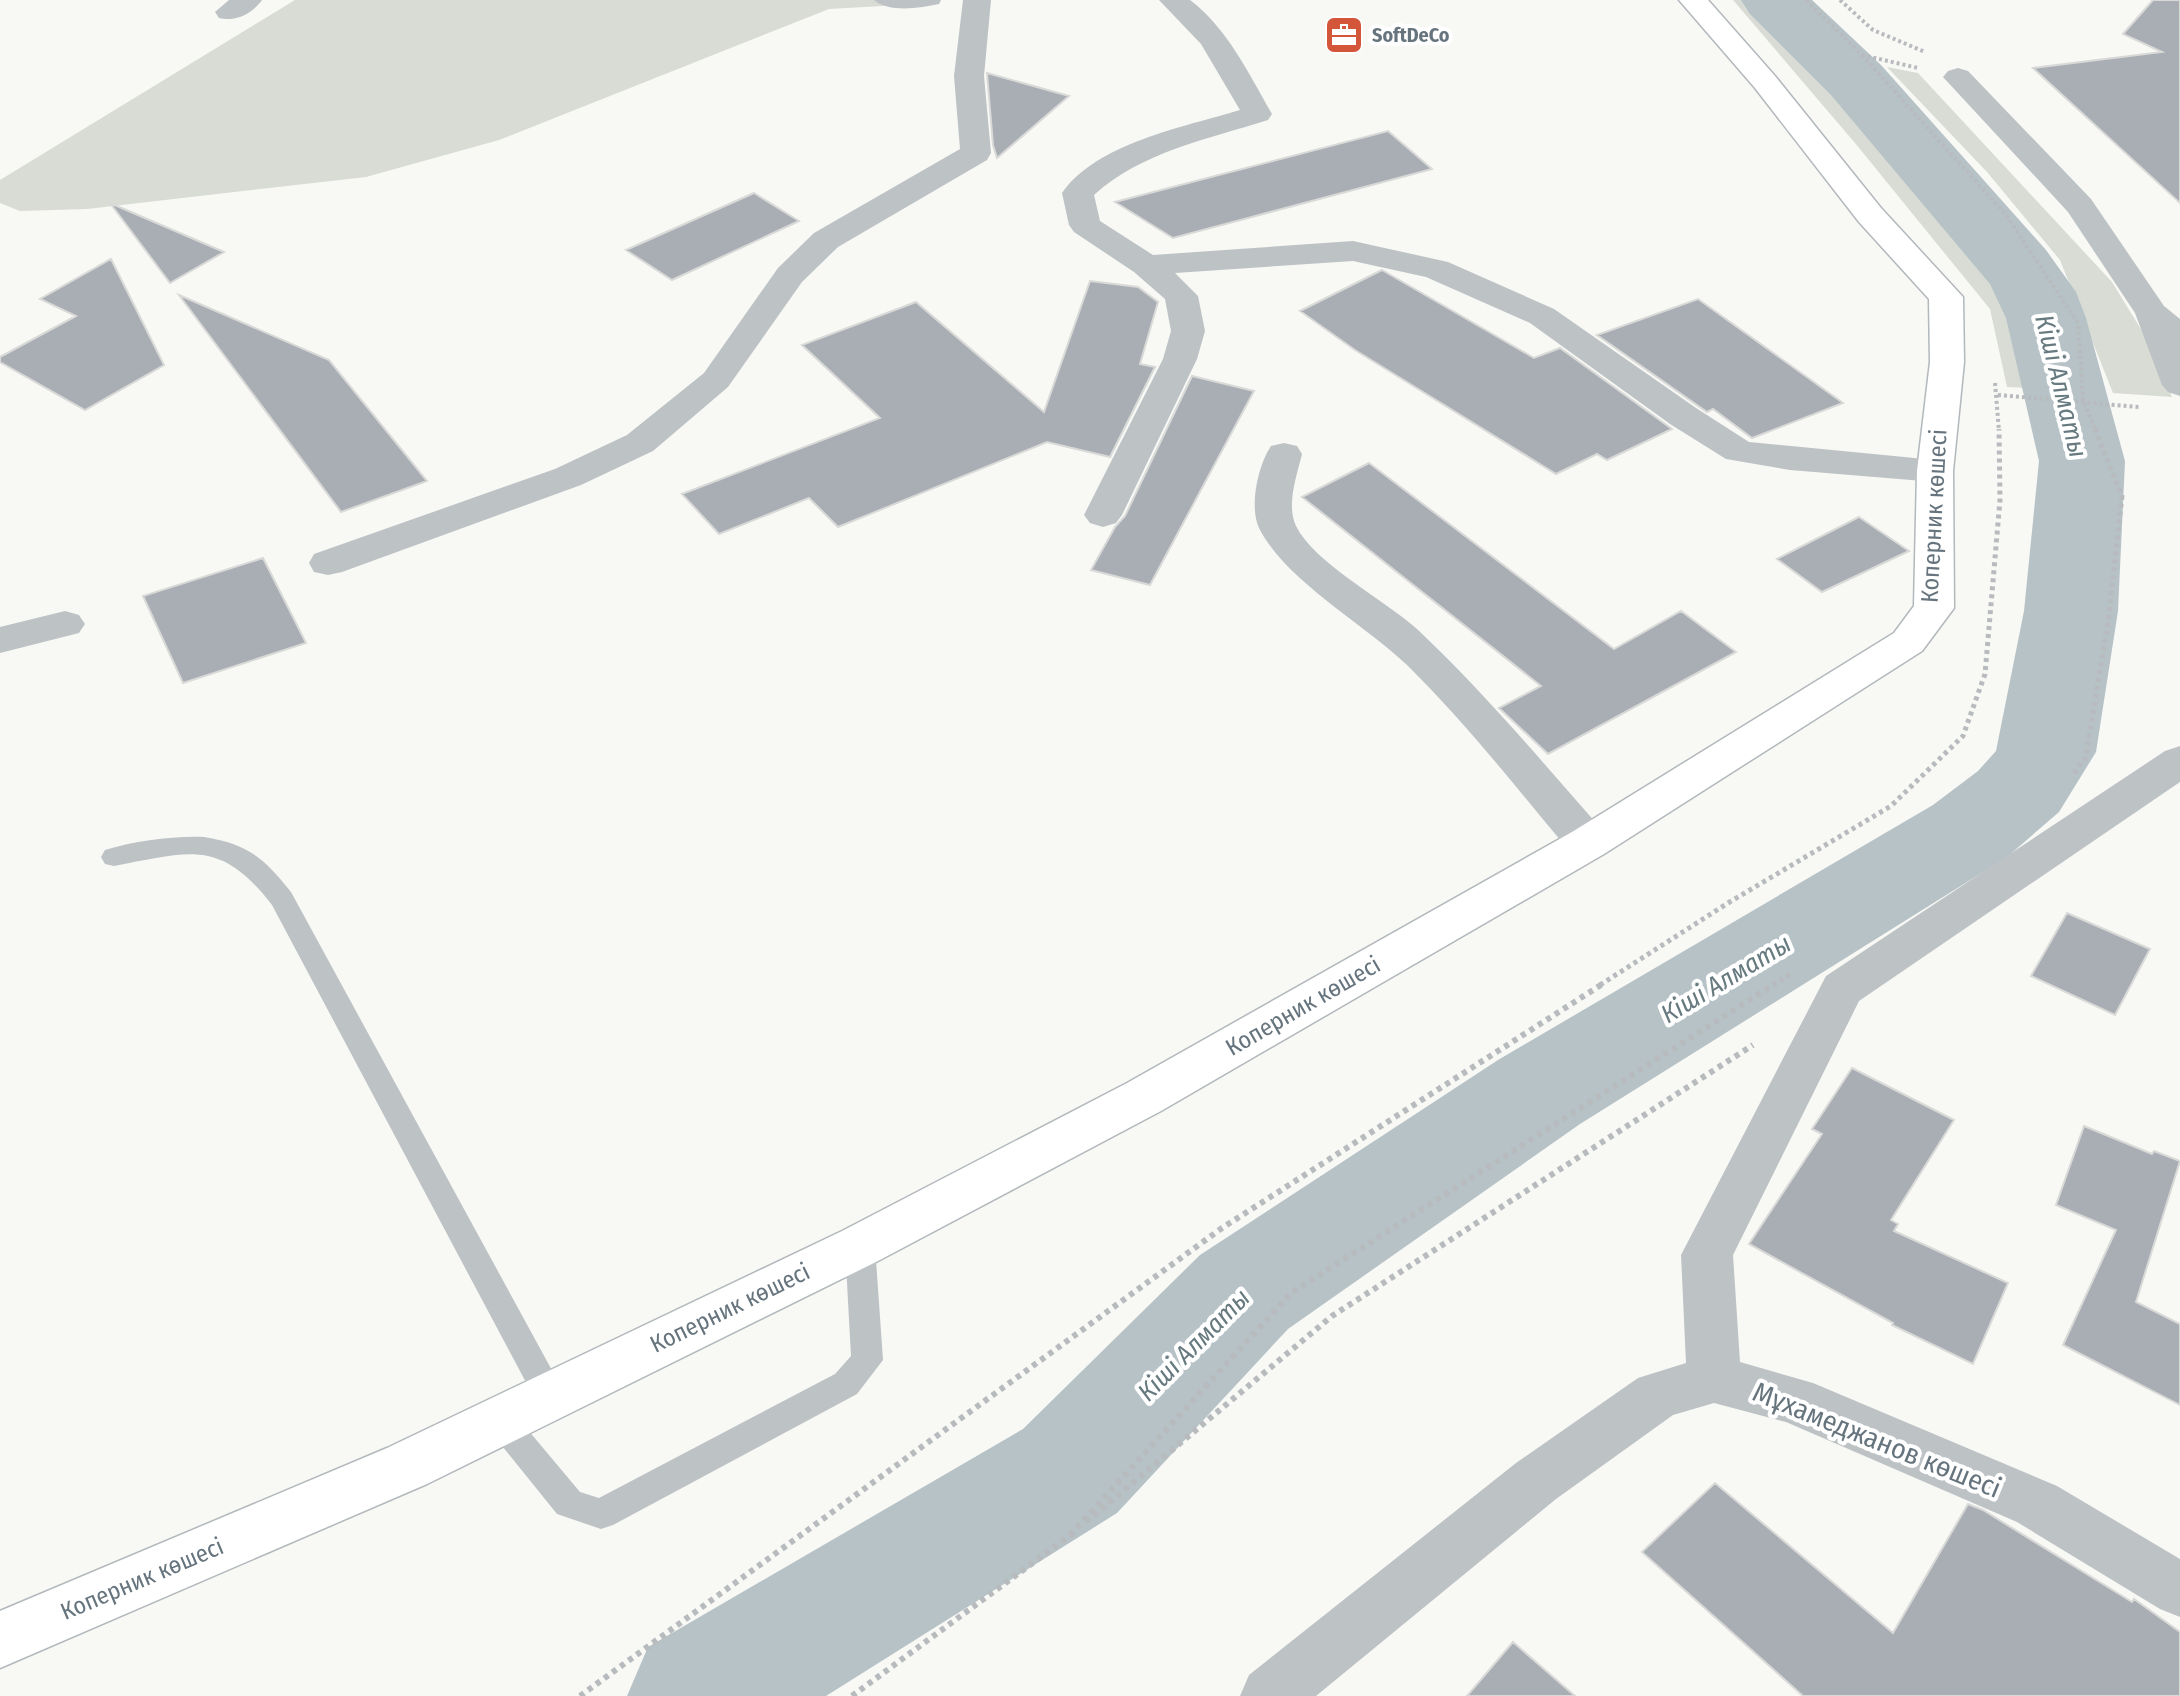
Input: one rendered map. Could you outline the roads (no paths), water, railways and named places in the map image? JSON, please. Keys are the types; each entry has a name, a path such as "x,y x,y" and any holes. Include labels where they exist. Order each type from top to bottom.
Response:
{"street":[{"path":"328,563 568,477 626,450 640,443 716,380 790,275 826,240 976,153 967,93 969,36 977,0"},
{"path":"1103,515 1180,359 1188,331 1181,296 1146,265 1085,225 1078,193 1105,168 1155,146 1257,114 1217,42 1193,14 1173,0"},
{"name":"Коперник көшесі","path":"0,1640 407,1466 860,1246 1144,1097 1588,843 1908,642 1934,608 1935,471 1947,362 1946,297 1870,215 1765,82 1693,0"},
{"path":"1958,77 2080,206 2152,313 2180,385"},
{"path":"1146,265 1353,251 1436,269 1542,316 1683,416 1739,451 1935,471"},
{"path":"2152,313 2180,337"},
{"path":"1284,454 1274,505 1278,529 1317,573 1399,634 1466,704 1588,843"},
{"path":"0,640 65,624"},
{"path":"1270,1696 1548,1472 1657,1395 1714,1379 1707,1255 1842,989 2180,761"},
{"name":"Мұхамеджанов көшесі","path":"1714,1379 1794,1400 2037,1504 2180,1590"}],"lane":[{"path":"885,0 918,4 933,0"},
{"path":"114,857 185,845 230,849 255,866 282,899 549,1395"},
{"path":"501,1421 569,1503 601,1514 846,1384 867,1360 860,1246"}],"waterway":[{"name":"Кіші Алматы","path":"698,1696 1070,1471 1244,1292 1539,1092 1970,831 2014,796 2039,765 2046,752 2071,611 2082,461 2046,318 2036,292 2018,267 1856,80 1774,0"}],"place":[{"name":"SoftDeCo","path":"1344,35"}]}
